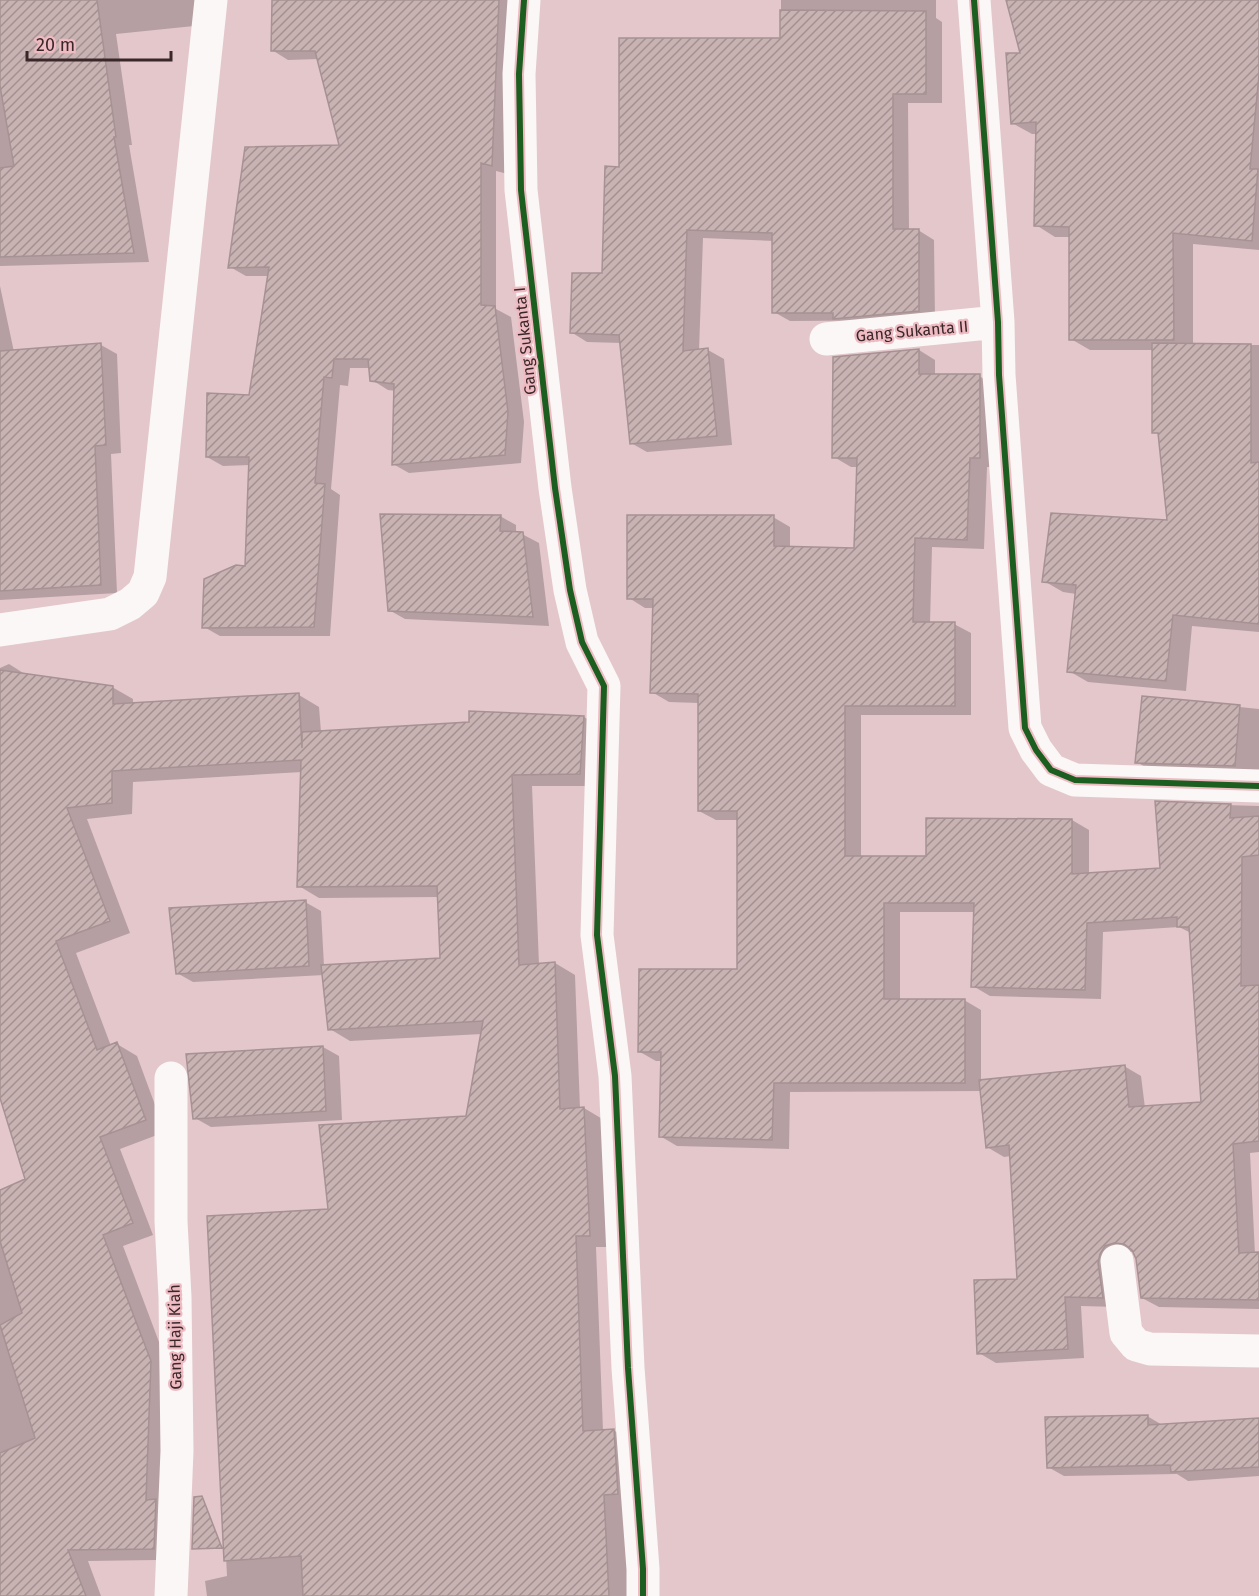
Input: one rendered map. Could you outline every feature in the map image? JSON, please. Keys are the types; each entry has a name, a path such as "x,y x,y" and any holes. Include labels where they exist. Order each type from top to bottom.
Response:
{"street":[{"path":"0,630 110,614 130,604 143,593 150,577 211,0"},
{"name":"Gang Sukanta I","path":"524,0 519,74 522,201 555,488 570,590 582,642 603,686 597,935 615,1076 628,1368 643,1596"},
{"path":"974,0 1025,728 1036,750 1051,770 1075,780 1259,786"},
{"name":"Gang Sukanta II","path":"826,339 998,322"},
{"name":"Gang Haji Kiah","path":"171,1078 171,1221 175,1297 177,1451 171,1596"},
{"path":"1117,1261 1126,1333 1136,1345 1150,1349 1259,1351"}],"building":[{"path":"0,0 97,0 116,137 114,137 134,253 0,257 0,168 14,166 0,86"},
{"path":"272,0 499,0 492,166 481,163 481,305 495,306 508,412 505,455 392,465 394,384 370,381 368,359 334,359 332,378 324,377 315,483 325,484 314,627 202,628 204,579 236,565 245,566 249,457 206,457 207,393 249,395 269,267 228,268 245,147 339,145 315,51 271,51"},
{"path":"1006,0 1259,0 1259,75 1250,169 1258,169 1252,241 1173,233 1174,340 1069,340 1069,227 1034,226 1036,122 1011,124 1006,53 1020,53"},
{"path":"780,10 926,11 926,94 893,94 893,229 919,229 919,311 833,319 833,313 772,313 772,233 687,230 683,351 708,348 717,436 630,444 619,335 570,333 572,273 602,273 605,166 619,167 619,38 780,38"},
{"path":"101,343 106,445 95,446 101,585 0,591 0,351"},
{"path":"1152,343 1251,344 1251,463 1259,462 1259,624 1173,615 1166,681 1067,672 1076,585 1042,582 1051,513 1167,520 1158,433 1152,433"},
{"path":"919,349 919,374 980,374 980,458 970,458 967,540 915,538 913,622 955,622 955,706 845,706 845,856 926,856 926,818 1072,819 1072,874 1160,868 1155,801 1231,804 1230,818 1259,816 1259,855 1242,857 1241,986 1259,985 1259,1141 1233,1144 1239,1253 1259,1252 1259,1300 1141,1298 1136,1259 1132,1250 1124,1244 1114,1243 1105,1246 1098,1263 1103,1298 1065,1297 1068,1349 977,1354 974,1280 1017,1279 1009,1145 986,1148 979,1080 1125,1065 1129,1107 1201,1102 1189,927 1177,927 1177,917 1087,923 1085,990 971,987 974,903 884,903 884,999 965,999 965,1083 774,1083 772,1140 659,1137 661,1052 638,1052 639,969 737,969 737,811 698,811 698,694 650,693 653,599 627,599 627,515 774,515 774,546 854,548 857,458 832,458 833,357"},
{"path":"380,514 501,515 500,531 523,532 533,617 388,611"},
{"path":"0,670 113,686 113,704 299,693 302,748 302,732 469,722 469,711 584,716 580,774 512,775 519,965 555,962 560,1109 584,1107 590,1236 576,1236 583,1431 614,1429 618,1494 604,1495 609,1596 303,1596 301,1556 224,1561 207,1216 328,1209 319,1125 466,1116 483,1021 328,1030 321,965 440,958 437,886 297,887 301,760 112,771 112,803 67,808 110,921 56,941 97,1050 117,1042 146,1120 100,1137 133,1223 103,1235 151,1361 146,1500 156,1499 154,1549 68,1550 86,1596 0,1596 0,1453 35,1438 0,1325 22,1313 0,1241 0,1190 25,1179 0,1098"},
{"path":"1142,696 1240,705 1235,766 1135,763"},
{"path":"306,900 309,966 176,974 169,908"},
{"path":"323,1046 326,1111 193,1119 186,1054"},
{"path":"1148,1415 1148,1425 1259,1418 1259,1467 1171,1472 1170,1465 1047,1468 1045,1417"},
{"path":"202,1496 222,1548 192,1549 194,1497"}],"cycle path":[{"path":"524,0 519,74 521,190 555,488 570,590 582,642 604,686 597,935 615,1076 628,1368 643,1596"},
{"path":"974,0 1025,728 1036,750 1051,770 1075,780 1259,786"}]}
